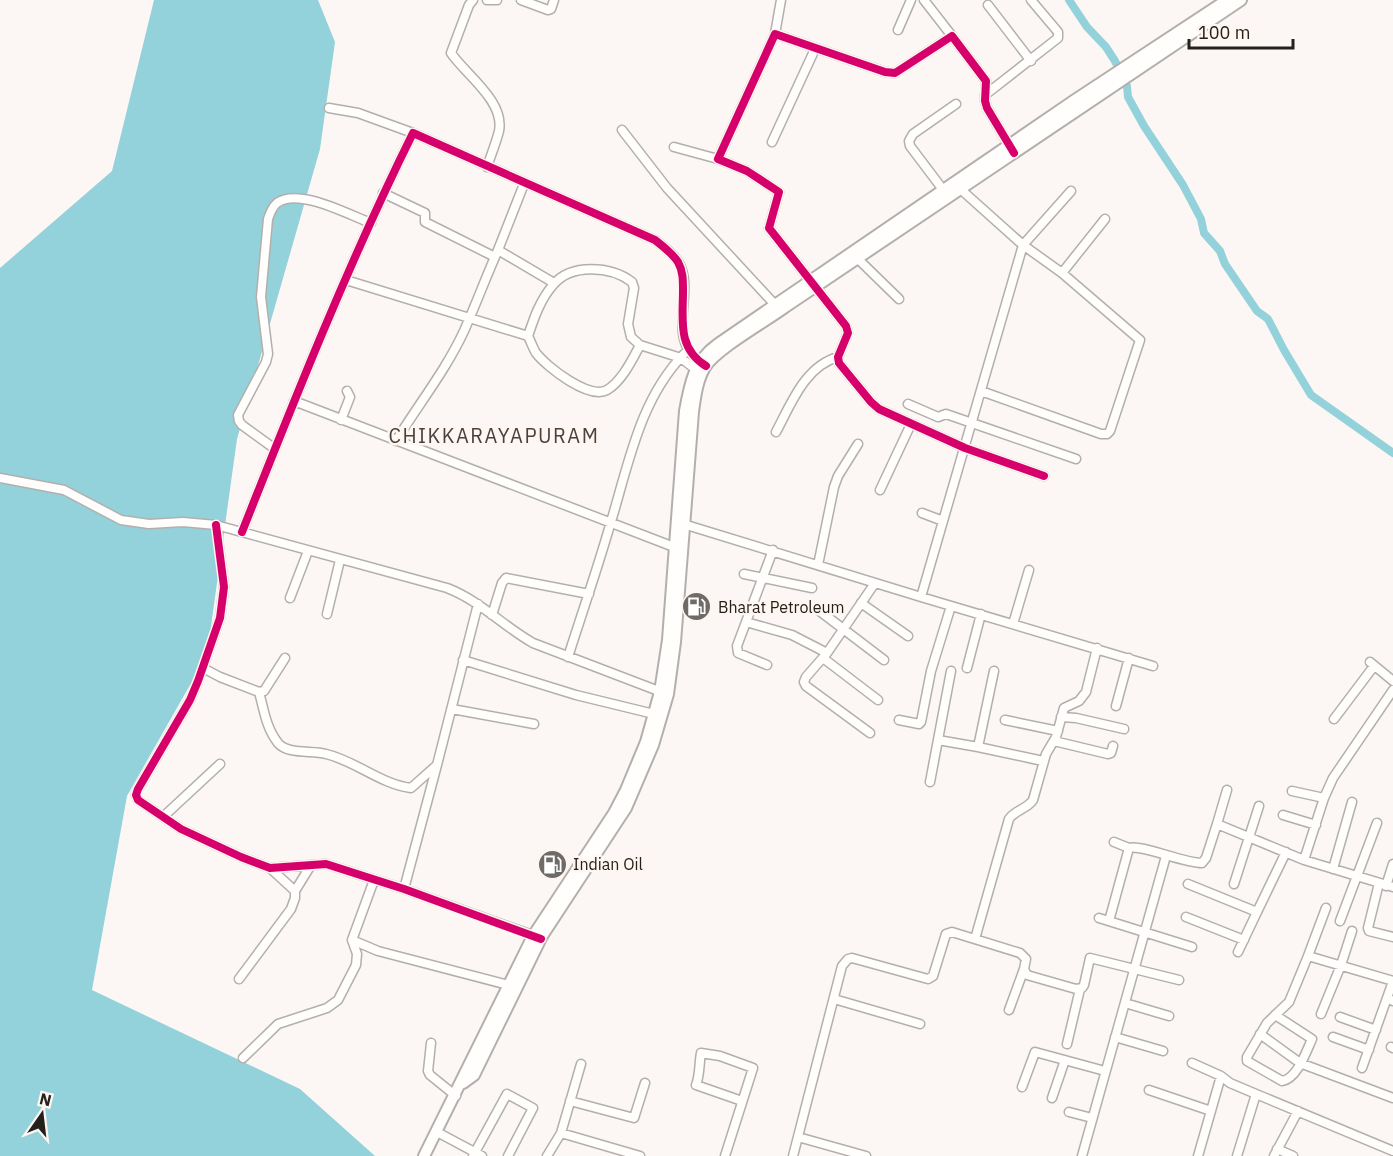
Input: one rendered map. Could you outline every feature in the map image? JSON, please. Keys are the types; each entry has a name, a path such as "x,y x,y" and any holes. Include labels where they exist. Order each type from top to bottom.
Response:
{"main road":[{"path":"1140,63 1227,0"},
{"path":"813,284 858,259 1108,83 1241,0"},
{"path":"537,937 626,808 645,767 675,642 685,411 689,386 712,348 813,284 944,191 958,187"},
{"path":"424,1156 537,937 614,813 638,764 654,714 664,693 674,547 681,523"}],"street":[{"path":"473,0 469,4 451,53 477,80 490,99 499,119 499,131 487,167"},
{"path":"487,0 496,0"},
{"path":"522,0 548,10 551,9 554,0"},
{"path":"718,159 775,34 781,0"},
{"path":"898,30 911,0"},
{"path":"924,0 986,81 987,108 1011,150"},
{"path":"986,95 1056,41 1059,34 1031,0"},
{"path":"988,5 1031,61"},
{"path":"775,34 885,72 895,73 952,36"},
{"path":"772,142 815,48"},
{"path":"944,191 910,146 909,141 913,134 956,104"},
{"path":"329,108 358,113 413,133 655,240 669,250 679,263 683,274 683,329 688,350 700,368"},
{"path":"622,130 667,188 778,307"},
{"path":"242,532 294,401 383,193 413,133"},
{"path":"674,147 718,159 747,171 779,192 769,228 846,326 848,333 838,357 839,363 871,402 879,409 965,448 1044,476"},
{"path":"396,441 444,367 468,319 497,254 524,184"},
{"path":"958,187 1023,245 1062,273 1140,340 1110,431 1107,434 1101,434 981,391"},
{"path":"921,597 1023,245 1071,191"},
{"path":"383,193 425,213 425,222 497,254 554,283"},
{"path":"275,449 242,425 238,415 268,354 261,297 268,219 272,209 278,202 286,199 316,201 371,223"},
{"path":"1062,273 1105,219"},
{"path":"858,259 899,298"},
{"path":"640,345 631,362 613,385 607,390 594,392 547,364 535,351 528,336 536,312 554,283 573,273 588,270 615,272 632,282 634,288 628,324 631,337 640,345 681,358 700,368"},
{"path":"346,280 528,336"},
{"path":"568,657 641,423 658,390 688,350"},
{"path":"776,432 800,388 811,374 821,364 838,357"},
{"path":"341,420 350,397 347,391"},
{"path":"294,401 674,547"},
{"path":"908,404 938,417 946,414 1076,459"},
{"path":"880,490 911,424"},
{"path":"818,565 834,487 838,476 858,444"},
{"path":"0,478 64,490 121,520 149,524 183,522 216,525 447,588 478,604 533,643 664,693"},
{"path":"922,513 943,521"},
{"path":"681,523 1153,666"},
{"path":"216,525 224,587 220,618 190,700 136,795 138,800 181,829 270,868 295,891"},
{"path":"767,666 738,653 736,646 773,550"},
{"path":"290,598 308,551"},
{"path":"327,614 340,560"},
{"path":"1013,624 1029,570"},
{"path":"744,574 812,588"},
{"path":"492,615 501,583 506,579 589,594"},
{"path":"870,733 806,686 804,682 874,583"},
{"path":"861,603 908,636"},
{"path":"404,889 478,604"},
{"path":"899,720 919,724 921,722 931,671 951,606"},
{"path":"817,609 884,660"},
{"path":"967,668 981,614"},
{"path":"746,622 792,635 825,655 878,700"},
{"path":"975,939 1009,819 1030,805 1043,761 1058,731 1064,708 1079,701 1086,692 1097,648"},
{"path":"203,668 259,692 264,691 285,658"},
{"path":"1116,706 1129,658"},
{"path":"463,660 576,695 654,714"},
{"path":"1334,719 1372,664 1393,681"},
{"path":"930,782 951,671"},
{"path":"978,747 994,671"},
{"path":"1304,860 1324,798 1333,778 1393,690"},
{"path":"259,692 264,715 279,745 296,752 314,750 337,756 394,786 411,788 437,765"},
{"path":"452,709 534,724"},
{"path":"1062,717 1124,729"},
{"path":"1005,720 1058,731"},
{"path":"938,740 1043,761"},
{"path":"1054,741 1108,754 1111,753 1113,746"},
{"path":"164,816 220,764"},
{"path":"1114,842 1129,848 1136,847 1203,863 1227,790"},
{"path":"1292,791 1324,798"},
{"path":"1333,869 1352,802"},
{"path":"1234,884 1259,806"},
{"path":"1283,815 1316,825"},
{"path":"1340,921 1377,823"},
{"path":"1217,824 1304,860 1386,885"},
{"path":"1109,921 1129,848"},
{"path":"1238,952 1286,852"},
{"path":"1082,1156 1166,856"},
{"path":"270,868 326,864 404,889 537,937"},
{"path":"1393,864 1368,928 1370,931 1393,937"},
{"path":"239,979 291,909 295,891 311,865"},
{"path":"243,1058 278,1023 327,1008 338,1000 356,965 357,954 352,940 374,880"},
{"path":"1188,884 1257,912"},
{"path":"1275,1015 1312,1039 1300,1063 1289,1078 1282,1081 1247,1061 1247,1057 1260,1034 1275,1015 1289,1002 1326,908"},
{"path":"1186,917 1244,940"},
{"path":"1099,918 1192,947"},
{"path":"1321,1014 1352,931"},
{"path":"793,1156 842,966 848,959 852,958 928,979 933,976 946,934 952,932 1020,953 1026,959 1010,1010"},
{"path":"352,940 378,951 513,986"},
{"path":"1308,956 1393,981 1390,1000 1362,1068"},
{"path":"1067,1044 1090,958 1179,980"},
{"path":"1024,969 1030,976 1080,989"},
{"path":"834,999 920,1024"},
{"path":"1125,1003 1169,1016"},
{"path":"1340,1017 1376,1030"},
{"path":"1260,1034 1300,1063 1393,1098"},
{"path":"1333,1036 1369,1050"},
{"path":"1115,1037 1163,1051"},
{"path":"431,1043 428,1071 430,1075 458,1090"},
{"path":"1022,1087 1035,1052 1104,1071"},
{"path":"725,1156 753,1068 720,1056 701,1053 696,1085 742,1101"},
{"path":"1052,1098 1065,1060"},
{"path":"1192,1063 1221,1076 1230,1083 1393,1150"},
{"path":"547,1156 561,1133 580,1064"},
{"path":"1198,1156 1221,1076"},
{"path":"570,1101 634,1118 645,1083"},
{"path":"1149,1090 1211,1111"},
{"path":"437,1132 477,1155 507,1094 533,1108 508,1156"},
{"path":"1237,1156 1256,1094"},
{"path":"1293,1156 1276,1153 1298,1111"},
{"path":"1069,1112 1092,1118"},
{"path":"561,1133 635,1155"},
{"path":"798,1137 866,1156"}],"water":[{"path":"154,0 318,0 335,42 320,149 237,439 207,655 127,796 92,990 300,1089 375,1156 0,1156 0,268 112,171"}],"waterway":[{"path":"1069,0 1087,27 1106,47 1115,61 1127,86 1128,97 1144,126 1183,185 1201,219 1204,233 1220,251 1225,264 1257,311 1268,319 1311,395 1393,453"}],"cycle path":[{"path":"1014,153 987,108 986,81 952,36 895,73 885,72 775,34 718,159 747,171 779,192 769,228 846,326 848,333 838,357 839,363 871,402 879,409 965,448 1044,476"},
{"path":"242,532 345,281 413,133 662,245 676,259 682,272 683,322 686,342 690,351 706,366"},
{"path":"216,525 224,587 220,618 190,700 138,789 136,795 138,800 181,829 270,868 326,864 404,889 541,939"}],"place":[{"name":"Bharat Petroleum","path":"697,607"},
{"name":"Indian Oil","path":"552,864"}],"district":[{"name":"CHIKKARAYAPURAM","path":"494,436"}]}
